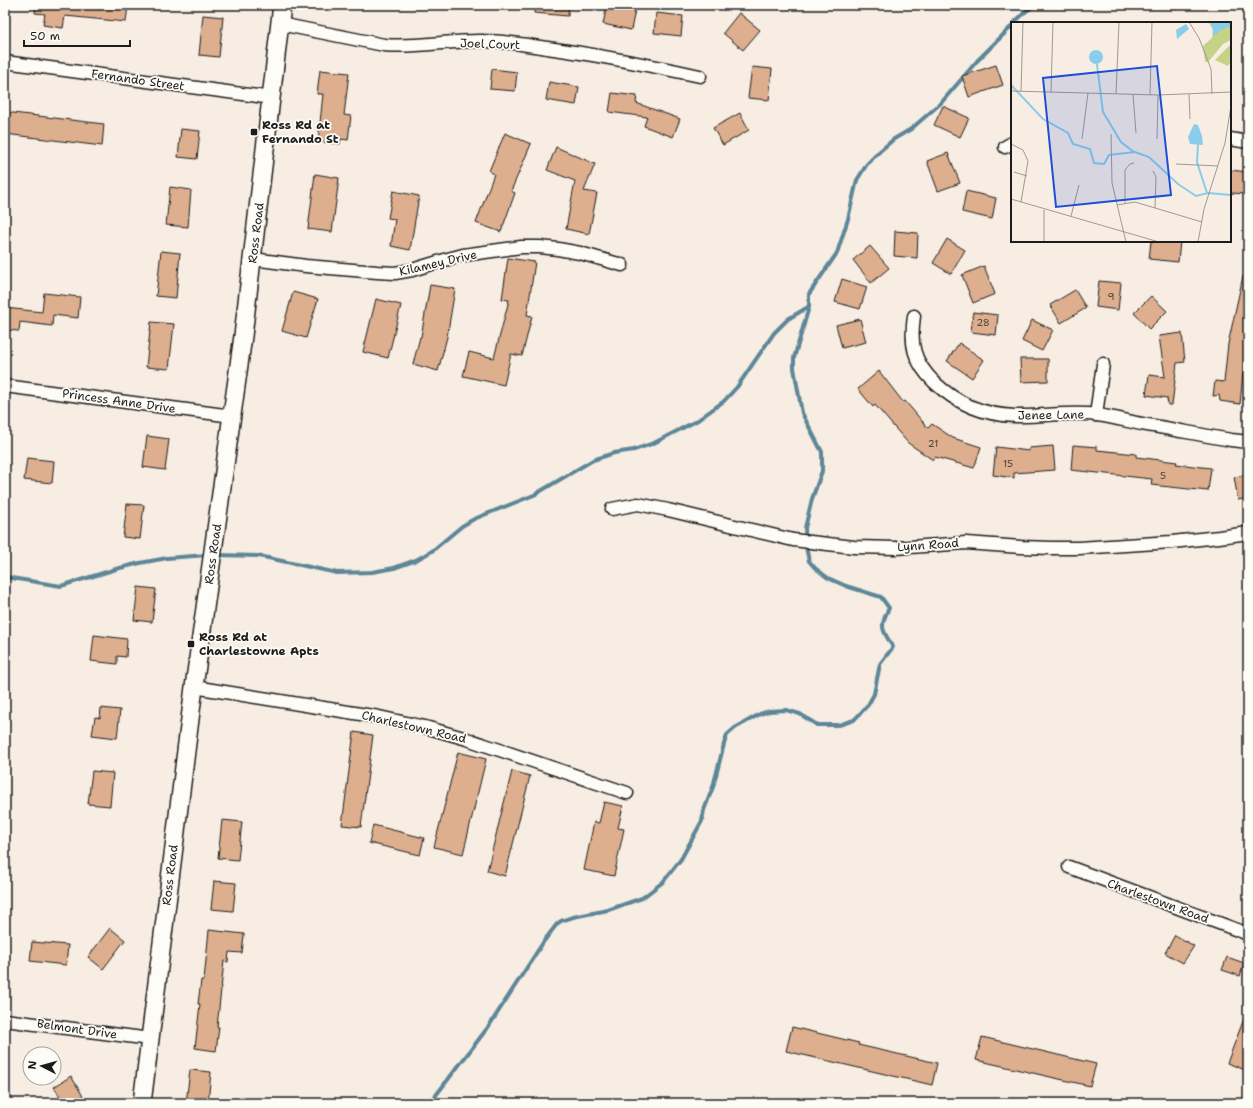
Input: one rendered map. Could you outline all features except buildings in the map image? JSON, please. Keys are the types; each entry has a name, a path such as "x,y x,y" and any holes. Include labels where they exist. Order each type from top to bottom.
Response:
{"street":[{"name":"Ross Road","path":"142,1103 194,686 253,259 282,5"},
{"name":"Joel Court","path":"280,24 384,45 398,46 470,41 507,42 594,54 700,76"},
{"name":"Fernando Street","path":"5,62 272,98"},
{"path":"1231,140 1248,142"},
{"name":"Kilamey Drive","path":"253,259 306,266 395,273 412,270 463,255 522,247 540,247 580,253 622,265"},
{"name":"Jenee Lane","path":"914,316 912,332 913,347 918,362 928,376 938,386 958,401 974,408 986,412 1015,416 1067,413 1096,415 1248,442"},
{"path":"1096,415 1103,364"},
{"name":"Princess Anne Drive","path":"5,386 232,416"},
{"name":"Lynn Road","path":"612,509 638,504 793,540 854,547 896,548 966,543 1021,547 1079,548 1172,542 1248,533"},
{"name":"Charlestown Road","path":"194,686 379,717 425,727 467,739 627,793"},
{"name":"Charlestown Road","path":"1069,868 1248,934"},
{"name":"Belmont Drive","path":"5,1020 150,1039"}],"waterway":[{"path":"1015,22 1035,5"},
{"path":"430,1103 489,1026 544,941 557,924 573,917 608,910 642,898 663,882 681,859 702,821 727,735 735,728 760,714 769,711 786,710 800,714 817,725 839,725 854,720 868,705 874,694 880,664 893,647 883,628 884,620 889,608 881,597 846,586 828,578 815,568 809,561 806,547 805,528 812,499 822,471 822,452 802,413 794,368 794,358 809,307 809,294 837,253 848,219 857,180 867,164 894,139 911,129 941,103 977,61 1011,27"},
{"path":"216,555 259,556 337,573 372,572 394,568 416,560 432,551 462,526 474,519 534,495 593,460 614,453 634,450 654,443 698,420 724,401 737,387 774,333 788,319 808,307"},
{"path":"5,577 61,586 140,563 167,558 207,555"}],"place":[{"name":"Ross Rd at Fernando St","path":"254,132"},
{"name":"Ross Rd at Charlestowne Apts","path":"191,644"}]}
